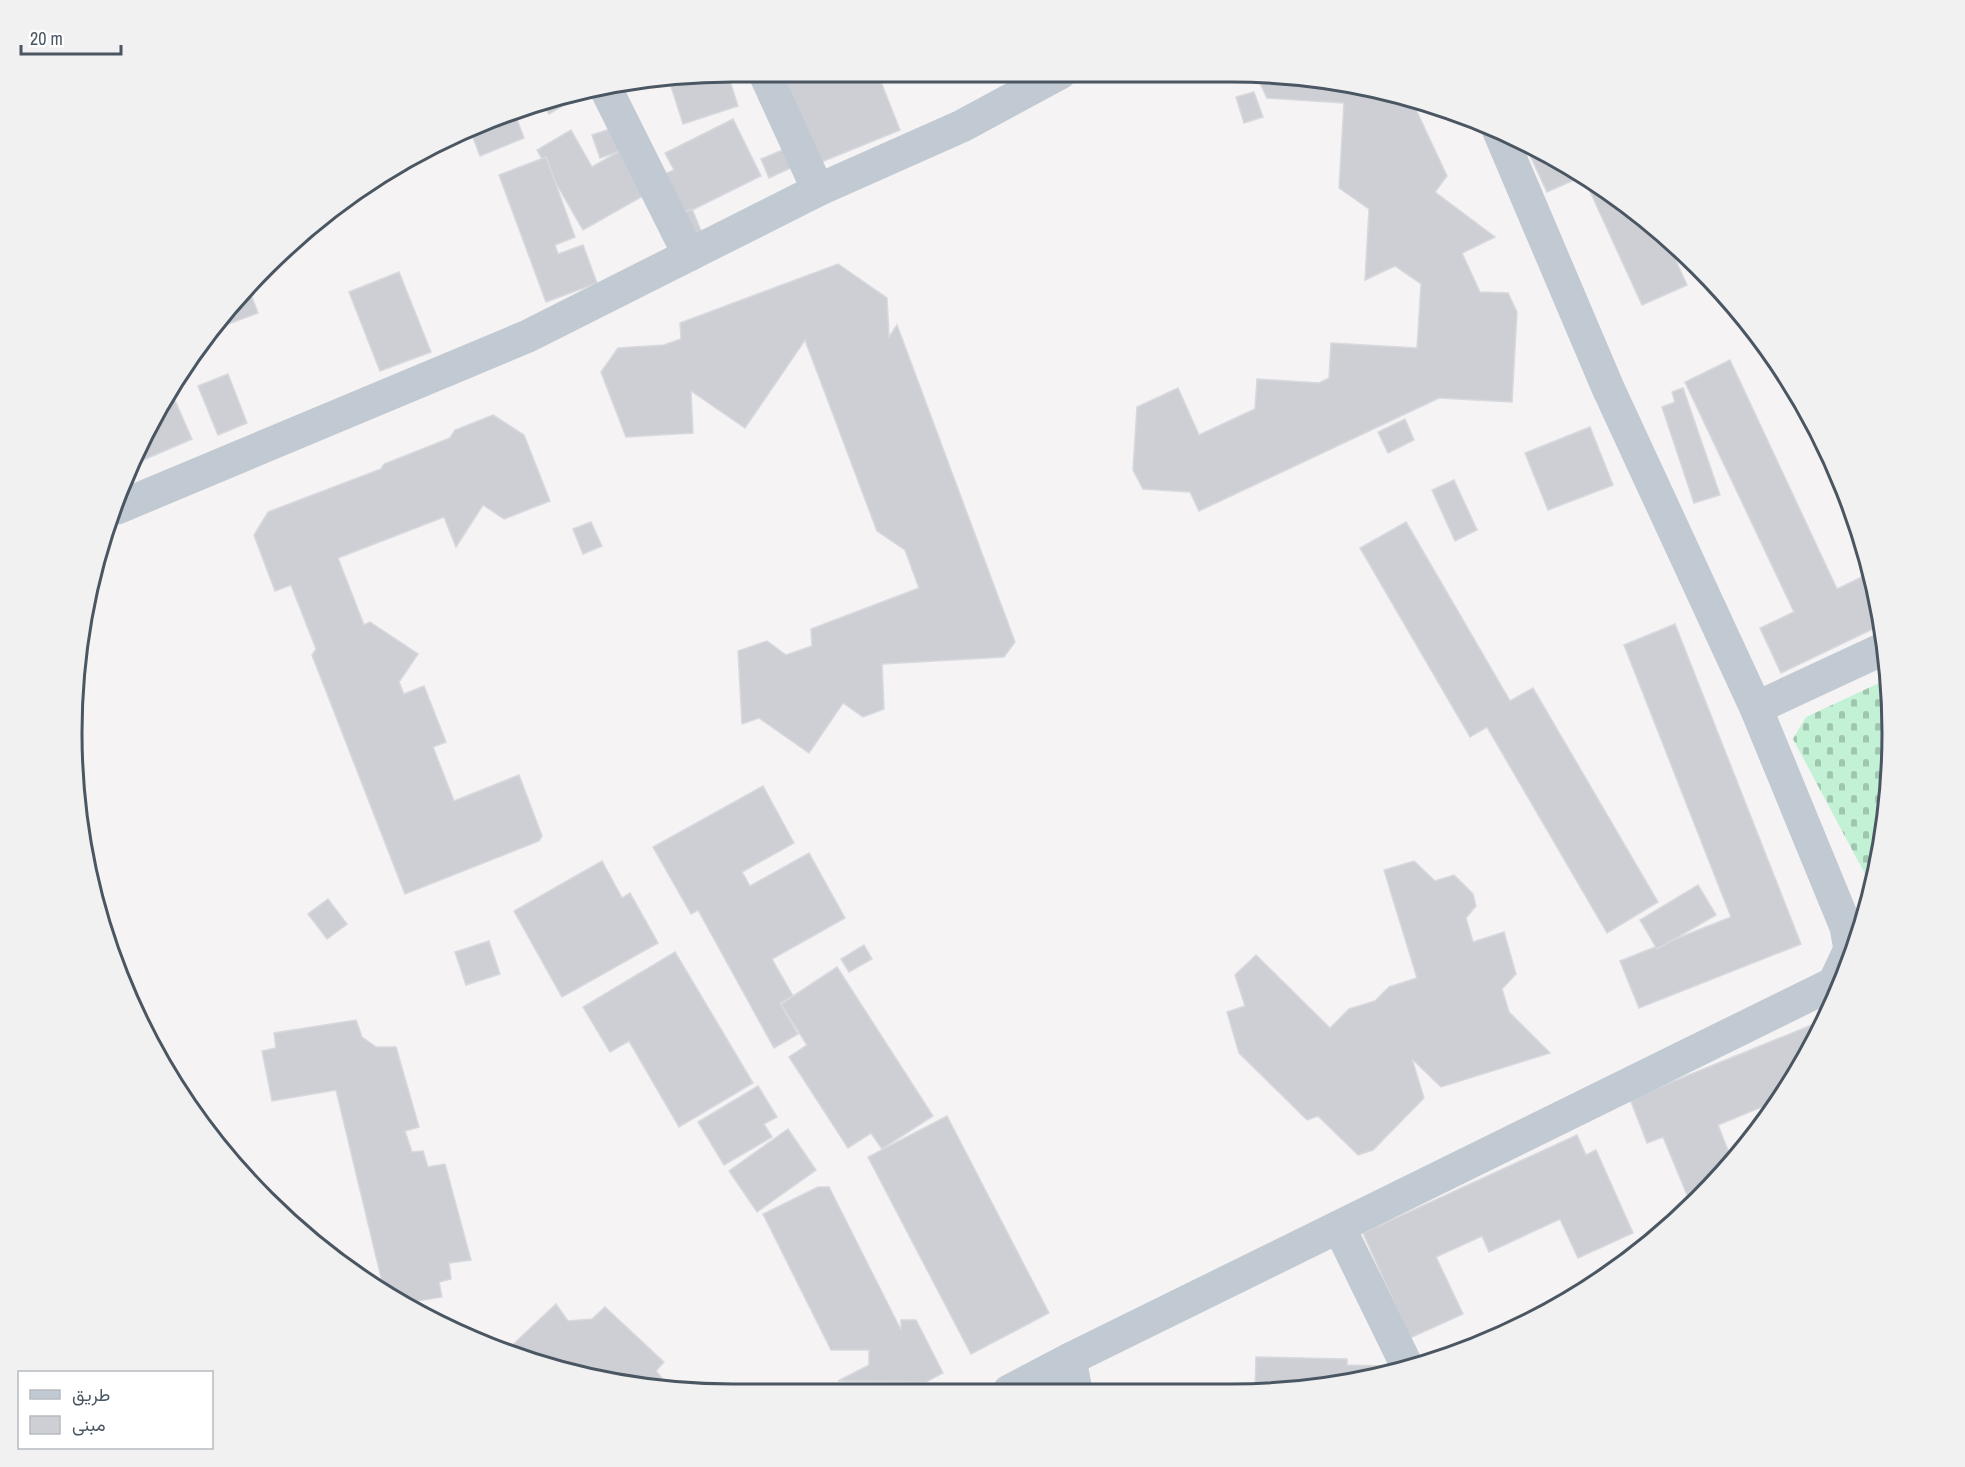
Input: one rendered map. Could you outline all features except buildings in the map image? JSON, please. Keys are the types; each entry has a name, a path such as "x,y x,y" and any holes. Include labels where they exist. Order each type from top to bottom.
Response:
{"street":[{"path":"769,82 818,190"},
{"path":"124,505 528,336 818,190 962,126 1043,82"},
{"path":"609,95 689,255"},
{"path":"1504,143 1608,388 1756,708 1846,927 1849,941"},
{"path":"1756,708 1877,652"},
{"path":"1022,1384 1833,984"},
{"path":"1339,1227 1404,1361"},
{"path":"1070,1359 1075,1384"}],"green space":[{"path":"1880,683 1881,776 1877,818 1866,876 1793,739 1806,717"}]}
